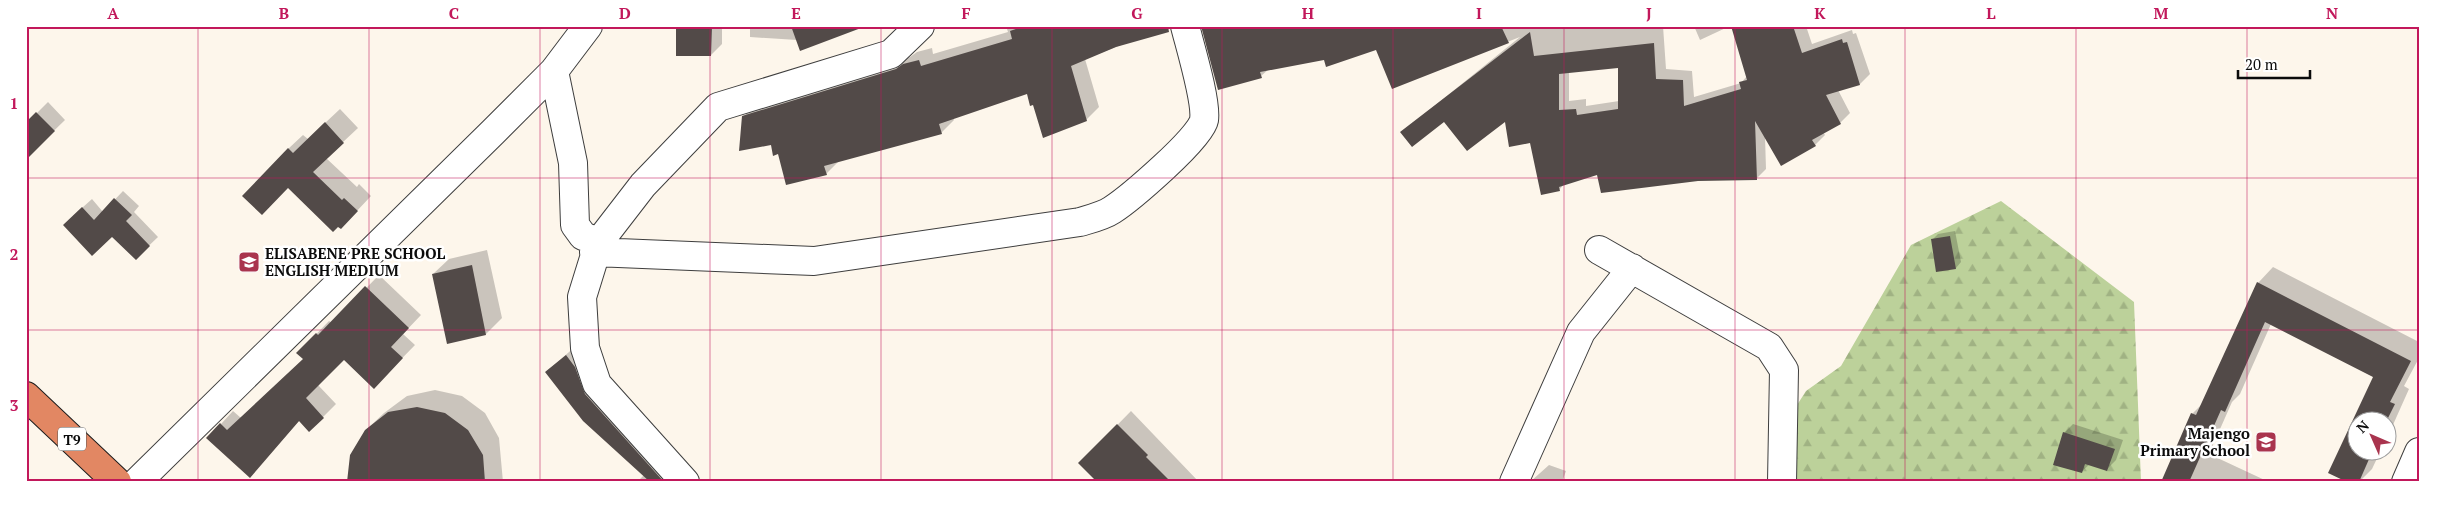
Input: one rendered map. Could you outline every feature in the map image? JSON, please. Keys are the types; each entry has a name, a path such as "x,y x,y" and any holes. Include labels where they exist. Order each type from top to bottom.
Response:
{"highway":[{"name":"T9","path":"26,396 117,482"}],"street":[{"path":"137,482 554,71 588,26"},
{"path":"685,482 596,384 585,348 582,297 596,247 643,185 718,107 891,54 920,26"},
{"path":"554,71 573,162 575,225 583,236 596,247 814,261 1080,222 1110,211 1153,177 1198,132 1204,121 1203,106 1185,26"},
{"path":"1599,250 1769,347 1784,370 1782,482"},
{"path":"1514,482 1582,332 1632,268"},
{"path":"2406,482 2419,452"}],"green space":[{"path":"2001,201 2134,302 2141,482 1779,482 1790,416 1806,391 1841,366 1911,245"}],"building":[{"path":"676,26 712,26 711,56 676,56"},
{"path":"791,26 861,26 861,28 800,51"},
{"path":"1025,26 1168,26 1169,32 1116,47 1071,66 1087,121 1043,138 1033,105 1030,106 1027,94 939,124 942,134 824,166 827,175 786,185 778,154 773,156 771,145 739,151 742,116 896,69 903,64 919,60 921,66 1012,39 1010,31"},
{"path":"1201,26 1501,26 1509,43 1392,89 1376,50 1326,67 1324,60 1260,72 1262,78 1218,90"},
{"path":"1731,26 1793,26 1802,53 1842,39 1843,43 1847,42 1860,85 1826,95 1841,124 1812,140 1816,146 1781,166 1755,121 1757,180 1698,181 1601,193 1597,175 1559,187 1560,191 1541,195 1530,143 1509,147 1505,122 1467,151 1444,122 1412,147 1400,132 1530,32 1534,56 1654,43 1656,79 1683,80 1684,106 1741,89 1739,82 1747,80","holes":["1618,68 1618,109 1577,115 1576,109 1559,110 1559,74"]},
{"path":"36,112 55,131 26,160 26,122"},
{"path":"325,122 344,143 313,172 342,200 344,198 358,211 341,229 338,227 333,232 288,188 262,215 242,196 288,148 293,153"},
{"path":"114,198 132,215 126,221 150,246 136,260 112,237 92,256 63,225 82,207 94,220"},
{"path":"1950,236 1956,269 1936,272 1931,239"},
{"path":"472,265 486,335 447,344 432,274"},
{"path":"2257,282 2411,361 2390,402 2395,404 2392,410 2358,410 2373,377 2265,322 2225,412 2221,410 2189,482 2161,482 2191,413 2196,415"},
{"path":"365,286 409,328 391,347 403,358 374,389 344,360 306,398 324,418 309,432 299,421 250,478 206,438 220,423 227,430 303,359 296,353 316,333 318,335"},
{"path":"566,355 575,367 585,394 664,482 650,482 583,421 545,372"},
{"path":"417,407 445,413 468,430 483,455 485,482 347,482 350,455 365,430 388,412"},
{"path":"1117,424 1148,455 1146,457 1171,482 1097,482 1078,463"},
{"path":"2348,430 2348,460 2369,460 2359,482 2347,482 2328,473"},
{"path":"2063,432 2115,449 2107,471 2085,464 2082,473 2053,465"}],"place":[{"name":"ELISABENE PRE SCHOOL ENGLISH MEDIUM","path":"249,262"},
{"name":"Majengo Primary School","path":"2266,442"}]}
